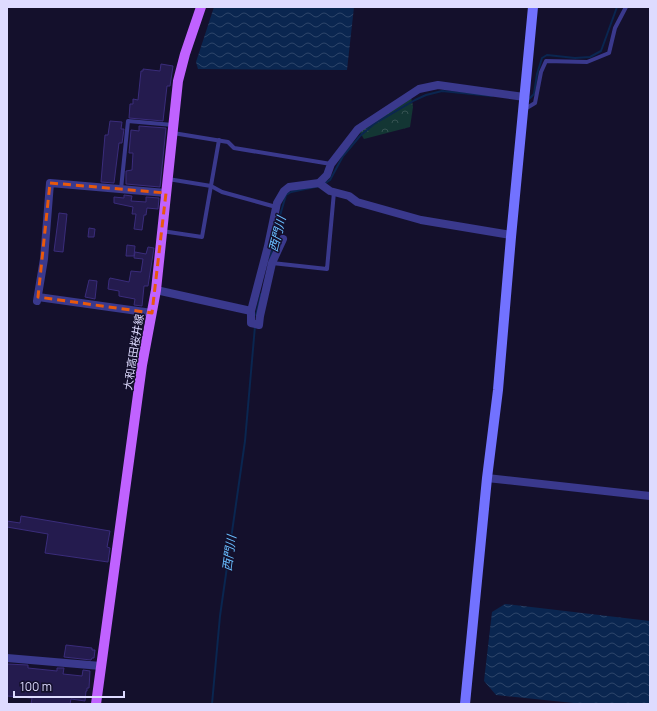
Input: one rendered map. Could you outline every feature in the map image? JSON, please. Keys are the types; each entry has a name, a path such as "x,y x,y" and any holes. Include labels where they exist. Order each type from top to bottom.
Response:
{"main road":[{"name":"大和高田桜井線","path":"96,704 142,365 156,290 178,81 185,54 201,7"}],"street":[{"path":"465,704 487,478 498,390 533,7"},
{"path":"284,239 268,262 251,311 251,323 259,325 260,316 268,262 276,207 277,203 284,191 289,187 319,183 327,175 331,164 358,129 419,89 438,86 524,97"},
{"path":"152,313 37,299 44,259 50,183 166,192"},
{"path":"319,183 330,191 349,196 357,202 421,220 511,235"},
{"path":"156,290 251,311"},
{"path":"487,478 650,496"},
{"path":"7,658 101,666"}],"lane":[{"path":"523,110 535,104 541,72 546,61 587,62 609,53 615,28 626,7"},
{"path":"121,189 128,121 173,129 228,142 234,148 331,164"},
{"path":"162,231 202,237 219,140"},
{"path":"168,179 211,186 222,192 276,207"},
{"path":"268,262 327,269 334,192"}],"highlighted area":[{"path":"50,183 166,193 152,313 38,297"}],"green space":[{"path":"410,92 413,107 410,127 364,139 356,126"}],"water":[{"path":"214,7 354,7 347,70 198,69 196,62"},
{"path":"505,604 650,621 650,704 583,704 496,695 484,681 492,612"}],"building":[{"path":"161,64 173,66 170,86 167,86 163,121 129,118 130,104 133,104 133,99 138,100 141,71 143,71 143,69 160,71"},
{"path":"110,121 122,122 121,129 124,129 122,143 119,143 114,183 101,182 105,135 108,135"},
{"path":"139,126 166,128 160,187 126,184 126,171 132,170 133,153 129,153 131,130 139,131"},
{"path":"124,195 132,196 131,201 146,202 146,197 159,198 158,209 147,208 146,215 144,215 142,230 134,229 136,214 132,214 133,207 114,203 114,197 124,198"},
{"path":"59,213 67,214 63,252 54,251"},
{"path":"89,228 95,229 94,237 88,237"},
{"path":"127,245 135,246 134,256 126,256"},
{"path":"148,247 154,248 148,286 144,286 142,306 134,305 135,299 119,296 119,291 108,289 109,280 110,278 129,282 131,271 141,272 143,259 134,258 135,252 146,254"},
{"path":"89,280 97,281 95,299 85,297"},
{"path":"21,516 110,531 107,547 110,548 108,562 45,553 48,534 7,527 7,521 20,523"},
{"path":"66,645 92,648 92,650 95,650 94,658 91,660 64,657"},
{"path":"7,664 28,665 28,668 57,671 57,668 64,668 63,674 82,676 83,670 90,671 89,688 87,688 86,691 85,701 71,699 70,704 31,704 32,698 7,696"}],"waterway":[{"name":"西門川","path":"528,100 534,94 537,74 542,58 547,55 575,58 590,57 601,51 617,7"},
{"name":"西門川","path":"324,184 330,180 343,156 360,136 374,124 415,100 426,95 442,91 492,96"},
{"name":"西門川","path":"270,259 286,195 291,192 320,186"},
{"name":"西門川","path":"256,315 261,294"},
{"name":"西門川","path":"212,704 220,616 245,441 255,326"}]}
